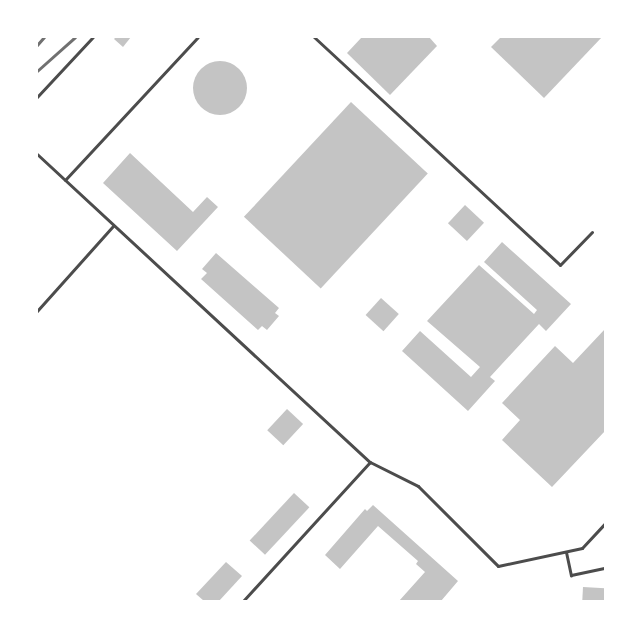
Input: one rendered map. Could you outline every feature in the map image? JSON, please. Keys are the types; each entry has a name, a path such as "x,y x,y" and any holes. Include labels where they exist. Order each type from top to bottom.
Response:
{"lane":[{"path":"37,97 93,37"},
{"path":"66,180 198,37"},
{"path":"314,37 560,265 592,232"},
{"path":"37,154 113,226 370,462 418,486 498,566 582,548 605,523"},
{"path":"37,311 113,226"},
{"path":"243,601 370,462"},
{"path":"566,552 570,575 605,568"}],"building":[{"path":"116,37 131,37 123,47 114,39"},
{"path":"362,37 429,37 437,46 390,95 347,53"},
{"path":"501,37 602,37 544,98 491,47"},
{"path":"220,61 235,66 239,69 242,73 247,88 242,103 239,107 235,110 220,115 205,110 201,107 198,103 193,88 198,73 201,69 205,66"},
{"path":"351,102 428,174 321,288 244,217"},
{"path":"130,153 193,212 207,197 218,207 177,251 103,183"},
{"path":"465,205 484,223 467,241 448,223"},
{"path":"502,242 571,304 546,331 539,324 490,377 495,381 468,411 402,351 420,331 471,377 480,367 427,321 479,265 534,314 537,310 484,262"},
{"path":"216,253 279,308 275,313 279,316 267,330 262,326 258,330 201,279 207,273 202,269"},
{"path":"381,298 399,314 383,331 366,315"},
{"path":"605,329 605,431 552,487 502,440 520,420 502,403 555,346 573,363"},
{"path":"287,409 303,424 283,445 267,430"},
{"path":"294,493 309,507 265,555 250,541"},
{"path":"373,505 458,581 441,601 399,601 425,572 416,564 418,561 378,526 340,569 325,555 365,509 367,511"},
{"path":"226,562 242,576 219,601 204,601 196,594"},
{"path":"583,587 605,588 604,601 582,601"}],"railway":[{"path":"37,45 44,37"},
{"path":"37,71 75,37"}]}
